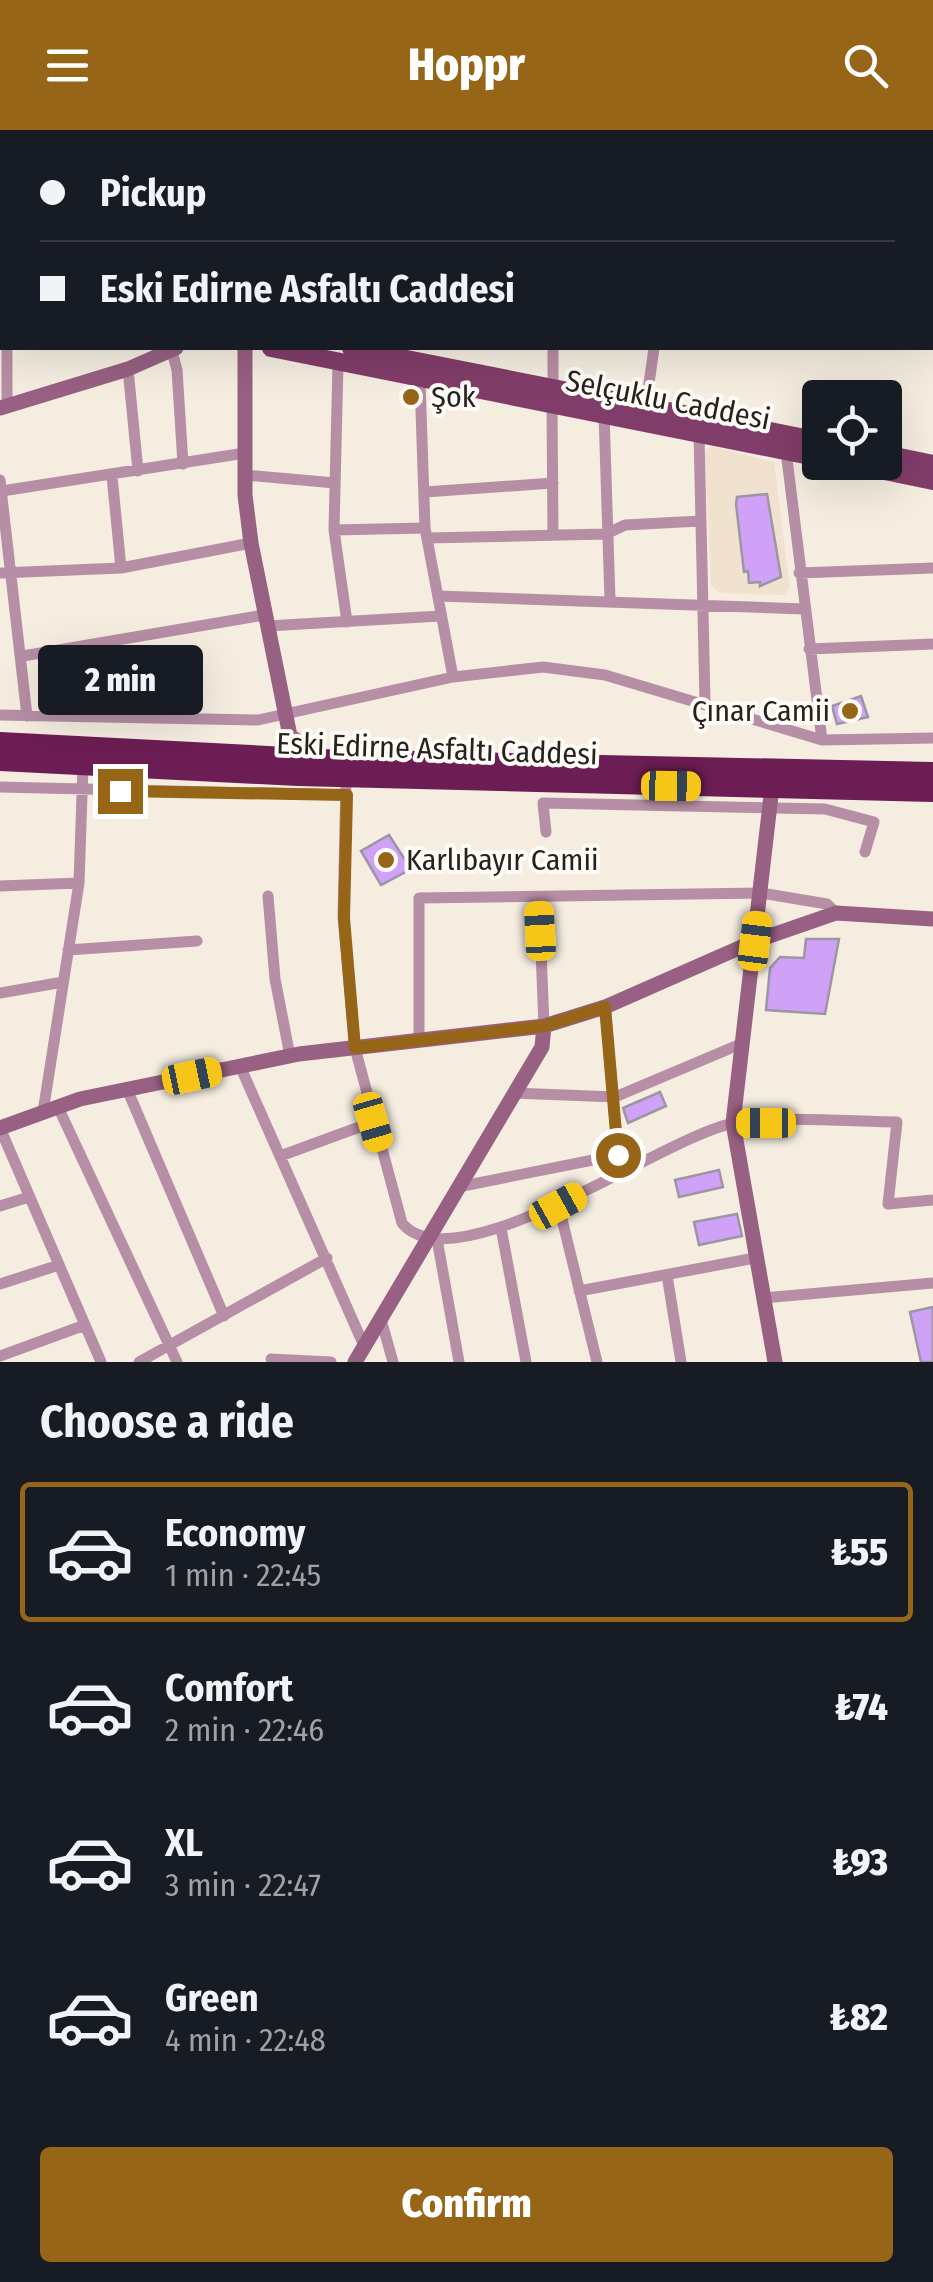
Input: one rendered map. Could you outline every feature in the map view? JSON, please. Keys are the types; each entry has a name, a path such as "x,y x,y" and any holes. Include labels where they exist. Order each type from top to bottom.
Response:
{"highway":[{"name":"Eski Edirne Asfaltı Caddesi","path":"0,742 326,759 933,772"},
{"name":"Eski Edirne Asfaltı Caddesi","path":"0,760 346,786 771,798 933,792"}],"main road":[{"path":"128,369 129,350"},
{"path":"4,407 128,369 172,350"},
{"path":"245,350 245,474 251,544 290,736"},
{"name":"Selçuklu Caddesi","path":"280,350 420,381 646,405 802,450"},
{"name":"Selçuklu Caddesi","path":"359,350 553,396 604,414 700,434 802,442"},
{"path":"902,458 933,464"},
{"path":"902,475 933,481"},
{"path":"261,756 290,736"},
{"path":"290,736 326,759"},
{"path":"771,798 733,1123 774,1362"},
{"path":"0,1128 127,1089 290,1056 544,1026 605,1007 755,941 836,913 933,919"},
{"path":"355,1362 433,1238 458,1187 542,1047 544,1026"}],"street":[{"path":"4,407 8,350"},
{"path":"174,350 184,464"},
{"path":"553,350 553,536"},
{"path":"646,405 654,350"},
{"path":"338,363 334,530 346,622"},
{"path":"128,369 138,472"},
{"path":"420,381 426,533 454,677"},
{"path":"604,414 610,600"},
{"path":"700,434 705,701"},
{"path":"787,443 803,610 822,740"},
{"path":"27,716 23,656 7,572 1,486 112,476 245,454"},
{"path":"245,474 335,484"},
{"path":"112,476 121,568"},
{"path":"424,492 553,484"},
{"path":"334,530 553,536 606,534 625,525 700,521"},
{"path":"7,572 121,568 251,544"},
{"path":"799,573 933,568"},
{"path":"438,596 702,602 803,610"},
{"path":"23,656 265,620 346,622 441,616"},
{"path":"809,649 933,644"},
{"path":"0,715 288,717 454,677 543,667 605,675 705,701 766,726 822,740 933,738"},
{"path":"84,765 79,884 63,982 50,1110 176,1362"},
{"path":"346,786 344,918 355,1048 402,1223 413,1234 433,1238 500,1228 558,1206 626,1168 733,1123 896,1122 888,1204 933,1200"},
{"name":"Eski Edirne Asfaltı Caddesi","path":"0,787 82,790 346,786"},
{"name":"Eski Edirne Asfaltı Caddesi","path":"546,832 544,803 771,798 874,822 865,852"},
{"path":"0,886 79,884"},
{"path":"419,1041 418,898 760,893 827,904 836,913"},
{"path":"268,896 275,979 290,1056"},
{"path":"538,899 544,1026"},
{"path":"68,950 196,941"},
{"path":"0,993 63,982"},
{"path":"605,1007 618,1155 626,1168"},
{"path":"513,1093 615,1096 743,1043"},
{"path":"240,1066 283,1155 365,1348"},
{"path":"127,1089 224,1316"},
{"path":"283,1155 373,1122"},
{"path":"0,1128 101,1362"},
{"path":"458,1187 618,1155"},
{"path":"0,1206 29,1196"},
{"path":"558,1206 597,1362"},
{"path":"500,1228 526,1362"},
{"path":"433,1238 459,1362"},
{"path":"138,1362 327,1258"},
{"path":"580,1291 755,1258"},
{"path":"0,1284 59,1265"},
{"path":"667,1275 681,1362"},
{"path":"763,1298 933,1282"},
{"path":"382,1322 393,1362"},
{"path":"0,1356 85,1326"},
{"path":"271,1359 331,1362"}],"shaded area":[{"path":"711,446 774,462 790,588 784,595 719,593 711,585 705,452"}],"building":[{"path":"767,494 781,577 760,586 760,582 749,583 748,571 744,572 736,504 737,497"},
{"name":"Çınar Camii","path":"861,696 868,717 837,724 832,706"},
{"name":"Karlıbayır Camii","path":"389,835 411,869 381,885 361,851"},
{"path":"806,939 839,939 825,1014 766,1010 770,968 780,957 804,958"},
{"path":"660,1092 666,1106 628,1123 623,1108"},
{"path":"719,1170 723,1187 679,1197 675,1180"},
{"path":"737,1214 742,1236 699,1245 694,1222"},
{"path":"933,1307 933,1362 921,1362 910,1312"}],"place":[{"name":"Şok","path":"411,397"},
{"name":"Çınar Camii","path":"850,711"},
{"name":"Karlıbayır Camii","path":"386,860"}],"route":[{"path":"120,791 347,795 344,918 355,1048 544,1026 605,1007 618,1155"}]}
